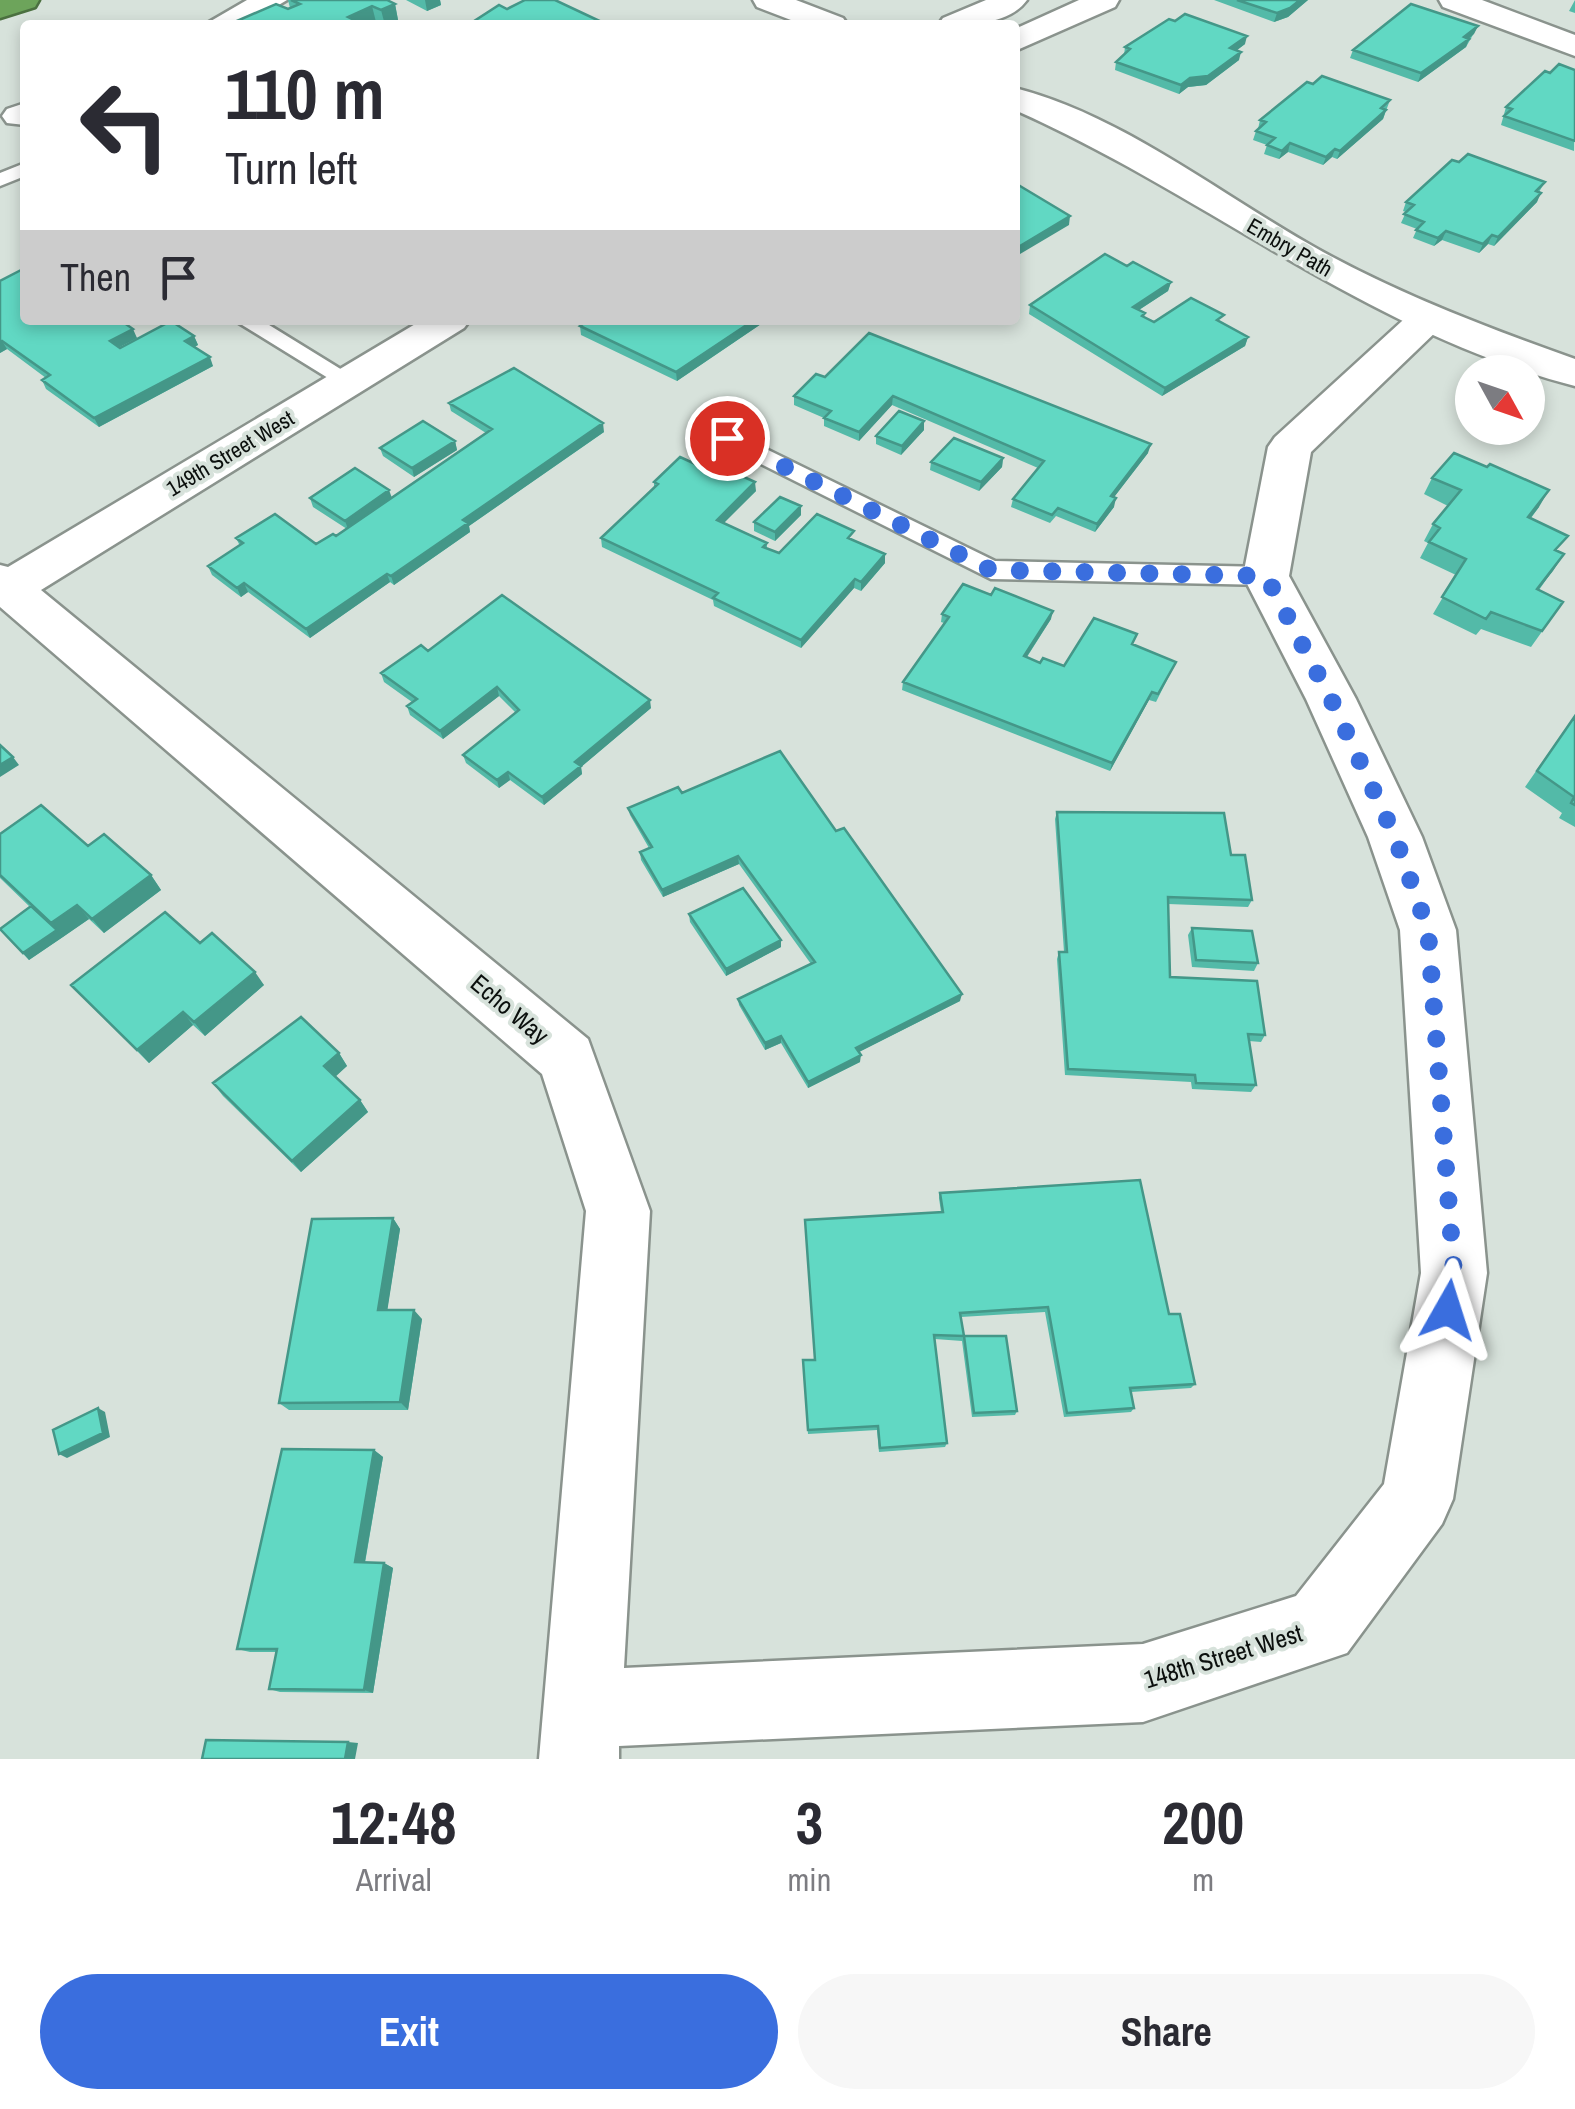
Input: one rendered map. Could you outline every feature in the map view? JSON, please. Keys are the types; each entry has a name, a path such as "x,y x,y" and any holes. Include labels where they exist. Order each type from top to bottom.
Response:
{"highway":[{"path":"0,9 24,0"}],"street":[{"path":"230,20 272,0"},
{"path":"768,0 819,20"},
{"path":"966,20 1012,0"},
{"path":"1020,40 1104,0"},
{"path":"1454,0 1575,46"},
{"name":"Embry Path","path":"1020,100 1098,134 1310,260 1428,319 1575,373"},
{"path":"1266,576 1290,447 1428,319"},
{"name":"149th Street West","path":"5,584 442,325"},
{"name":"148th Street West","path":"581,1734 1143,1683 1320,1626 1417,1499 1454,1273 1428,930 1395,837 1331,699 1266,576"},
{"name":"Echo Way","path":"5,584 567,1058 618,1211 581,1734"}],"lane":[{"path":"254,325 349,381"},
{"path":"727,438 991,570 1266,576"}],"building":[{"path":"291,0 387,0 395,4 381,10 372,6 348,17 354,20 239,20 276,4 288,9 300,4"},
{"path":"525,0 555,0 597,20 476,20 499,5 507,9"},
{"path":"1237,0 1300,0 1277,13"},
{"path":"1411,4 1478,26 1464,37 1469,39 1421,73 1353,50"},
{"path":"1185,14 1247,36 1230,48 1241,52 1208,76 1190,78 1181,85 1116,62 1130,49 1125,47 1169,19 1175,21"},
{"path":"1559,64 1575,70 1575,141 1504,116 1512,109 1506,107 1545,71 1550,73"},
{"path":"1322,76 1390,100 1381,108 1386,110 1340,151 1335,149 1326,157 1290,143 1282,151 1267,145 1275,138 1256,131 1266,122 1260,120 1307,82 1313,84"},
{"path":"1468,154 1545,182 1536,191 1541,193 1498,237 1492,235 1483,244 1446,231 1438,238 1416,230 1424,222 1404,214 1414,205 1406,202 1452,160 1459,162"},
{"path":"1020,186 1070,216 1020,246"},
{"path":"1105,254 1127,266 1133,262 1171,282 1133,307 1145,313 1142,316 1154,322 1191,298 1224,315 1217,320 1248,337 1165,388 1030,305"},
{"path":"20,271 20,325 127,325 133,329 110,341 120,348 163,325 177,325 194,336 185,341 210,357 94,418 42,380 50,375 0,342 0,281"},
{"path":"582,325 746,325 676,372"},
{"path":"869,333 1151,444 1111,496 1116,498 1097,524 1058,508 1052,515 1013,499 1044,461 893,396 859,432 824,418 831,411 794,396 816,374 825,377"},
{"path":"514,368 603,423 463,520 468,523 391,576 387,574 306,629 244,583 237,588 208,566 243,543 236,538 275,514 316,544 336,536 492,429 449,403"},
{"path":"899,411 924,421 902,446 876,436"},
{"path":"423,421 455,441 412,468 380,448"},
{"path":"954,438 1003,458 981,482 931,462"},
{"path":"1454,453 1549,490 1528,517 1568,536 1555,550 1564,554 1537,589 1563,602 1542,631 1491,612 1486,619 1442,597 1466,559 1429,542 1440,528 1433,524 1461,490 1432,478"},
{"path":"680,457 704,468 711,462 755,482 717,520 767,543 763,547 779,553 817,514 854,531 848,538 885,554 861,582 855,579 801,640 713,598 718,593 601,538 658,484 654,482"},
{"path":"355,468 389,490 345,521 310,498"},
{"path":"780,497 801,506 775,532 754,522"},
{"path":"963,584 991,595 995,588 1053,611 1024,656 1040,663 1043,658 1064,666 1094,618 1137,634 1132,644 1176,662 1158,694 1152,692 1112,763 903,682 949,617 942,614"},
{"path":"502,595 650,700 575,762 581,766 542,797 508,772 497,780 463,755 519,710 497,687 440,731 407,706 417,699 381,673 421,645 428,651"},
{"path":"1575,716 1575,805 1571,803 1574,797 1537,771"},
{"path":"0,745 13,757 0,765"},
{"path":"780,751 836,831 844,828 962,994 856,1048 861,1055 808,1082 781,1036 765,1043 738,999 815,962 738,856 662,890 640,852 652,847 628,808 678,787 682,793"},
{"path":"41,805 88,846 104,834 151,875 92,919 77,905 51,923 0,875 0,834"},
{"path":"1057,812 1224,813 1231,855 1245,855 1252,900 1168,897 1170,977 1257,981 1265,1035 1248,1034 1256,1085 1196,1083 1195,1075 1068,1069 1059,952 1067,952"},
{"path":"743,888 781,940 726,969 689,914"},
{"path":"31,906 57,930 23,953 0,929"},
{"path":"165,912 200,943 212,933 255,972 194,1022 183,1012 137,1050 71,985"},
{"path":"1192,928 1252,931 1258,963 1196,960"},
{"path":"301,1017 339,1053 324,1066 360,1100 292,1161 213,1083"},
{"path":"1140,1180 1169,1314 1180,1314 1195,1384 1130,1388 1134,1408 1067,1413 1048,1307 960,1313 964,1336 934,1335 947,1443 880,1448 878,1426 808,1430 803,1360 815,1360 805,1220 943,1212 940,1193"},
{"path":"393,1218 378,1310 414,1310 400,1402 279,1403 312,1219"},
{"path":"964,1336 1006,1336 1017,1411 974,1413"},
{"path":"98,1408 103,1433 59,1454 53,1430"},
{"path":"282,1449 374,1450 355,1562 384,1563 364,1690 269,1689 277,1649 237,1649"},
{"path":"206,1740 348,1742 345,1759 202,1759"}],"route":[{"path":"727,438 991,570 1266,576 1331,699 1395,837 1428,930 1454,1273 1448,1310"}]}
